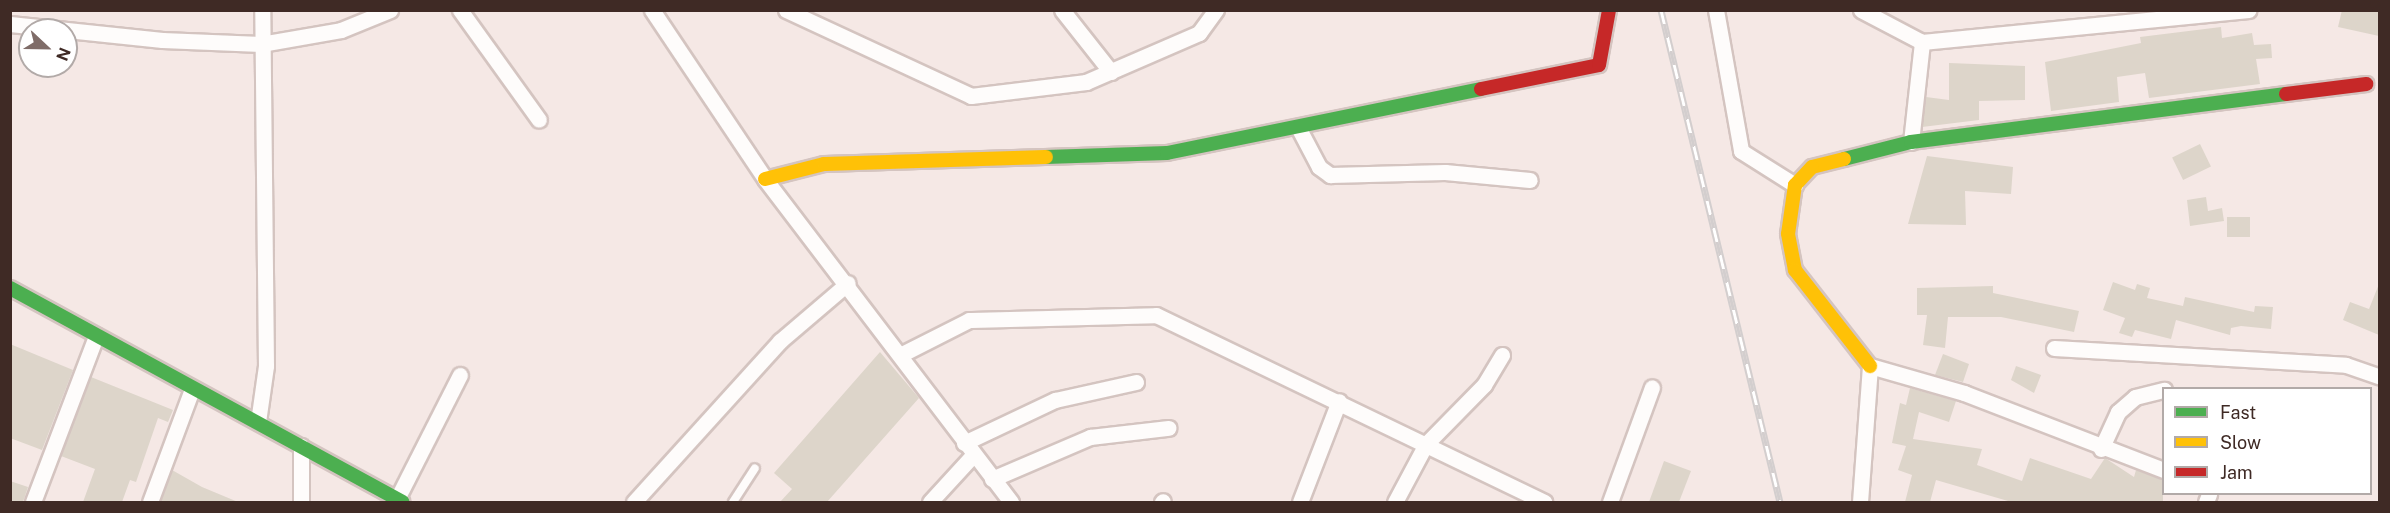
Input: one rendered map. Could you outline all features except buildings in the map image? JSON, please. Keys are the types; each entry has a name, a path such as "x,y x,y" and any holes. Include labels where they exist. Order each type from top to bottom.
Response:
{"street":[{"path":"258,422 266,366 262,10"},
{"path":"78,30 162,40 261,44 341,30 390,10"},
{"path":"460,10 539,120"},
{"path":"652,10 765,179 902,354 969,449 1011,502"},
{"path":"786,10 971,96 1086,82 1199,33 1216,10"},
{"path":"1062,10 1111,72"},
{"path":"765,179 824,164 1167,153 1298,127 1599,65 1609,10"},
{"path":"1716,10 1741,151 1795,185"},
{"path":"1861,10 1885,16 1922,42 2248,10"},
{"path":"1911,142 1922,42"},
{"path":"2162,470 2101,448 1964,393 1870,366 1795,270 1788,234 1795,185 1812,167 1911,142 2366,84"},
{"path":"1298,127 1319,167 1330,176 1445,172 1530,180"},
{"path":"634,502 780,341 848,284"},
{"path":"10,288 400,501 460,375"},
{"path":"902,354 969,320 1142,313 1169,320 1544,502"},
{"path":"33,502 96,336"},
{"path":"2054,348 2346,365 2379,377"},
{"path":"1395,502 1426,444 1484,385 1502,355"},
{"path":"1860,502 1870,366"},
{"path":"930,502 969,449 1055,400 1136,382"},
{"path":"1610,502 1652,387"},
{"path":"150,502 192,389"},
{"path":"2101,448 2118,412 2135,397 2162,390"},
{"path":"1300,502 1339,401"},
{"path":"992,479 1090,437 1168,428"},
{"path":"301,446 301,502"}],"lane":[{"path":"734,502 755,468"}],"railway":[{"path":"1661,10 1780,502"}],"traffic: fast":[{"path":"1046,157 1167,153 1481,89"},
{"path":"1844,159 1911,142 2286,94"},
{"path":"10,288 403,502"}],"traffic: slow":[{"path":"765,179 824,164 1046,157"},
{"path":"1844,159 1812,167 1795,185 1788,234 1795,270 1870,366"}],"traffic: jam":[{"path":"1481,89 1599,65 1609,10"},
{"path":"2286,94 2366,84"}]}
